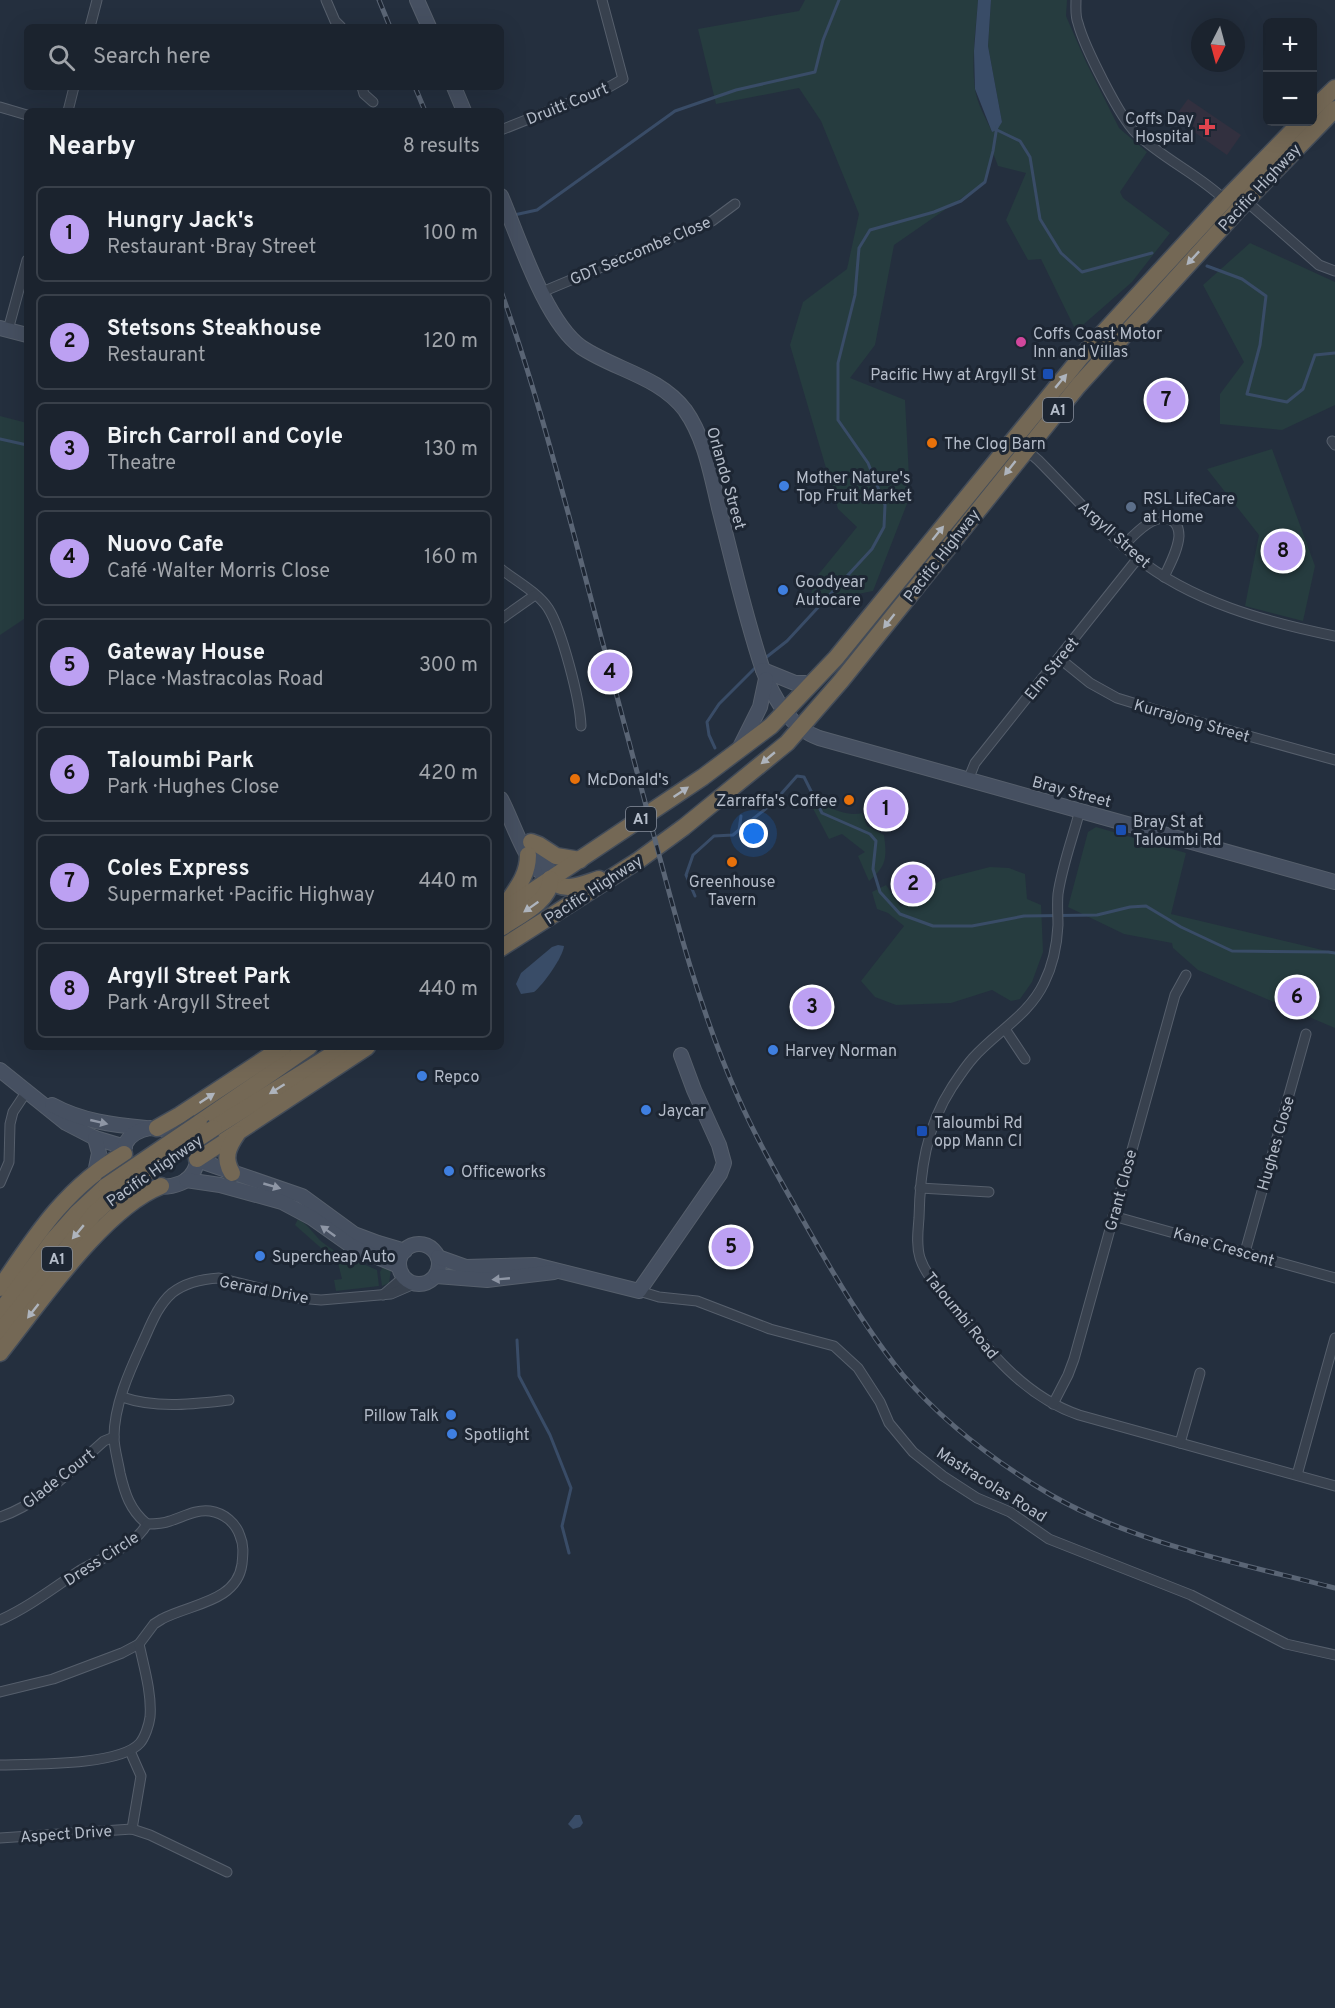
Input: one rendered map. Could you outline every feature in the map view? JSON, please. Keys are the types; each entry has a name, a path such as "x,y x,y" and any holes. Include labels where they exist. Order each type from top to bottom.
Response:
{"highway":[{"path":"1317,105 1335,88"},
{"name":"Pacific Highway","path":"504,910 738,752 771,726 813,683 1019,445 1099,362 1246,201 1335,109"},
{"name":"Pacific Highway","path":"504,946 531,931 684,827 801,729 841,681 1019,445 1081,357 1225,200 1297,126"},
{"path":"504,908 525,876 529,849 539,845 556,856 580,860"},
{"path":"550,879 558,886 572,887 620,872"},
{"path":"504,926 545,898 550,890 550,879"},
{"path":"504,952 531,931"},
{"path":"153,1128 180,1115 279,1050"},
{"name":"Pacific Highway","path":"207,1126 305,1050"},
{"path":"307,1071 327,1050"},
{"name":"Pacific Highway","path":"0,1312 53,1240 77,1213 207,1126 307,1071 339,1050"},
{"path":"197,1160 362,1050"},
{"path":"232,1173 227,1165 227,1154 229,1145 239,1130"},
{"path":"0,1288 61,1203 124,1151"},
{"path":"0,1353 66,1270 114,1218 147,1191 161,1186"},
{"name":"Pacific Highway","path":"0,1332 112,1188"}],"street":[{"path":"91,24 97,0"},
{"path":"326,0 338,24"},
{"path":"417,0 428,24"},
{"name":"Druitt Court","path":"504,129 609,87 623,79 602,0"},
{"path":"1076,0 1077,21 1083,39 1122,115 1134,132 1149,145 1214,189 1225,200"},
{"path":"69,108 73,90"},
{"path":"363,90 373,102"},
{"path":"455,90 463,108"},
{"path":"0,107 24,114"},
{"path":"1246,201 1319,265 1335,271"},
{"name":"Orlando Street","path":"504,202 553,315 572,339 591,352 663,389 676,400 693,423 708,464 764,675 777,701 801,729"},
{"name":"GDT Seccombe Close","path":"542,292 712,221 735,204"},
{"path":"24,269 4,329 24,334"},
{"name":"Argyll Street","path":"1019,445 1038,460 1123,546 1164,577 1209,600 1291,627 1335,636"},
{"path":"1123,546 1150,522 1162,519 1174,521 1179,536 1164,577"},
{"name":"Elm Street","path":"968,780 975,763 1137,558"},
{"path":"504,571 536,595 548,609 561,640 580,708 581,726"},
{"path":"504,616 536,595"},
{"name":"Kurrajong Street","path":"1059,658 1090,683 1117,698 1166,714 1335,760"},
{"path":"738,752 760,707 764,675 795,683 813,683"},
{"name":"Bray Street","path":"801,729 816,737 1335,882"},
{"path":"504,805 529,849 539,873 550,879"},
{"name":"Taloumbi Road","path":"1080,810 1058,894 1056,949 1044,984 1034,999 973,1058 940,1108 923,1158 918,1246 920,1257 928,1274 975,1334 1007,1370 1053,1404 1079,1414 1335,1486"},
{"name":"Grant Close","path":"1053,1404 1065,1383 1074,1359 1175,995 1186,975"},
{"path":"1005,1029 1025,1059"},
{"name":"Hughes Close","path":"1245,1252 1306,1034"},
{"path":"639,1291 720,1174 724,1163 719,1145 681,1055"},
{"path":"0,1070 66,1123 124,1151"},
{"path":"27,1091 80,1117 114,1125 153,1128 173,1132 194,1147 196,1168 186,1180 173,1185 161,1186 140,1181 128,1169 124,1151 132,1134 153,1128"},
{"path":"0,1183 9,1162 10,1124 13,1112 27,1091"},
{"path":"95,1138 99,1152 95,1173"},
{"path":"197,1160 302,1196 354,1234 405,1251"},
{"path":"186,1180 220,1185 282,1202 312,1218 353,1247 406,1275 426,1283 436,1276 439,1270 438,1257 432,1249 422,1244 405,1251 401,1255 406,1275"},
{"path":"920,1188 989,1192"},
{"name":"Kane Crescent","path":"1113,1216 1335,1278"},
{"name":"Mastracolas Road","path":"438,1257 466,1267 535,1265 659,1297 697,1301 770,1329 834,1346 858,1368 880,1402 889,1423 912,1452 977,1498 1010,1512 1049,1539 1191,1595 1286,1644 1335,1655"},
{"name":"Mastracolas Road","path":"436,1276 480,1280 535,1276 559,1271"},
{"name":"Gerard Drive","path":"114,1437 122,1397 139,1350 158,1312 172,1294 182,1287 207,1278 230,1280 299,1298 330,1299 383,1295 400,1291 406,1275"},
{"path":"1297,1475 1335,1338"},
{"path":"1180,1443 1200,1373"},
{"path":"122,1397 139,1402 164,1404 229,1400"},
{"path":"114,1437 124,1490 132,1510 147,1524"},
{"name":"Glade Court","path":"0,1517 12,1513 38,1497 104,1441 114,1437"},
{"name":"Dress Circle","path":"0,1620 30,1605 79,1571 136,1537 147,1524 169,1522 195,1512 208,1510 219,1513 238,1528 243,1554 241,1573 223,1594 162,1619 154,1624 139,1644 75,1671 22,1688 0,1692"},
{"path":"0,1765 112,1757 140,1743 150,1717 147,1684 139,1644"},
{"path":"130,1750 141,1776 132,1829 150,1834 227,1872"},
{"name":"Aspect Drive","path":"0,1838 132,1829"}],"shaded area":[{"name":"Coffs Day Hospital","path":"1188,99 1241,135 1227,155 1174,118"}],"green space":[{"path":"805,0 978,0 974,56 975,89 992,132 1002,122 988,46 991,0 1067,0 1066,16 1119,128 1147,152 1120,192 1123,198 1170,233 1132,282 1076,331 1041,259 1028,260 1006,220 1026,173 998,166 993,153 985,182 894,245 875,345 850,378 905,400 910,496 873,591 807,604 818,575 857,527 838,509 790,345 803,302 847,269 859,214 821,121 799,88 716,104 698,29 799,11"},
{"path":"1250,243 1335,282 1335,405 1282,430 1220,424 1220,394 1244,362 1203,285"},
{"path":"0,416 24,422 24,619 0,635"},
{"path":"1272,449 1315,566 1303,621 1245,606 1259,535 1207,469"},
{"path":"818,791 826,806 848,813 862,813 867,826 884,835 884,861 879,871 869,881 858,856 865,852 842,834 829,839 808,799"},
{"path":"1096,827 1186,853 1171,914 1335,953 1335,1028 1198,970 1173,948 1172,943 1124,934 1068,907 1088,832"},
{"path":"990,867 1009,868 1025,874 1027,899 1041,905 1043,952 1032,982 1020,999 1011,1001 992,990 951,1003 896,1005 875,997 861,981 904,926 888,913 877,909 872,892 886,885 901,907 943,879"},
{"path":"298,1219 306,1224 328,1247 377,1270 379,1286 336,1291 334,1280 342,1279 338,1263 295,1225"},
{"path":"384,1265 391,1270 389,1283 382,1286 380,1272"}],"water":[{"path":"978,0 991,0 988,46 1002,122 997,130 992,132 975,89 974,51"},
{"path":"564,946 563,951 547,977 534,992 521,994 516,984 521,973 552,947"},
{"path":"575,1815 580,1815 583,1823 580,1827 573,1829 568,1824"}],"waterway":[{"path":"514,215 537,210 675,111 736,90 815,72 823,40 839,0"},
{"path":"764,659 787,641 872,549 884,527 885,505 868,463 838,420 838,363 855,295 859,248 870,230 934,212 961,201 985,182 997,126"},
{"path":"997,130 1020,141 1030,157 1040,219 1061,253 1082,272 1152,253"},
{"path":"1207,266 1242,279 1266,296 1260,345 1247,394 1287,402 1303,389 1315,355 1335,353"},
{"path":"0,439 24,444"},
{"path":"715,748 709,735 707,722 719,704 757,666"},
{"path":"739,830 773,803 797,776 804,777 822,813 870,834 876,841 873,869 880,892 900,914 933,926 972,926 1024,916 1097,915 1130,907 1146,906 1181,927 1232,951 1335,953"},
{"path":"695,896 686,875 693,855 714,836 733,835 739,830 741,816"},
{"path":"517,1340 519,1376 550,1435 571,1488 562,1526 569,1553"}],"railway":[{"path":"379,0 389,24"},
{"path":"416,90 424,108"},
{"path":"504,300 551,450 672,905 708,1021 722,1060 755,1132 822,1254 855,1307 903,1375 936,1410 991,1456 1051,1495 1084,1512 1154,1540 1226,1561 1335,1588"}],"place":[{"name":"Coffs Day Hospital","path":"1207,127"},
{"name":"Coffs Coast Motor Inn and Villas","path":"1021,342"},
{"name":"Pacific Hwy at Argyll St","path":"1048,374"},
{"name":"Coles Express","path":"1166,400"},
{"name":"The Clog Barn","path":"932,443"},
{"name":"Mother Nature's Top Fruit Market","path":"784,486"},
{"name":"RSL LifeCare at Home","path":"1131,507"},
{"name":"Argyll Street Park","path":"1283,551"},
{"name":"Goodyear Autocare","path":"783,590"},
{"name":"Nuovo Cafe","path":"610,672"},
{"name":"McDonald's","path":"575,779"},
{"name":"Zarraffa's Coffee","path":"849,800"},
{"name":"Hungry Jack's","path":"886,809"},
{"name":"Bray St at Taloumbi Rd","path":"1121,830"},
{"name":"Greenhouse Tavern","path":"732,862"},
{"name":"Stetsons Steakhouse","path":"913,884"},
{"name":"Taloumbi Park","path":"1297,997"},
{"name":"Birch Carroll and Coyle","path":"812,1007"},
{"name":"Harvey Norman","path":"773,1050"},
{"name":"Repco","path":"422,1076"},
{"name":"Jaycar","path":"646,1110"},
{"name":"Taloumbi Rd opp Mann Cl","path":"922,1131"},
{"name":"Officeworks","path":"449,1171"},
{"name":"Gateway House","path":"731,1247"},
{"name":"Supercheap Auto","path":"260,1256"},
{"name":"Pillow Talk","path":"451,1415"},
{"name":"Spotlight","path":"452,1434"}]}
